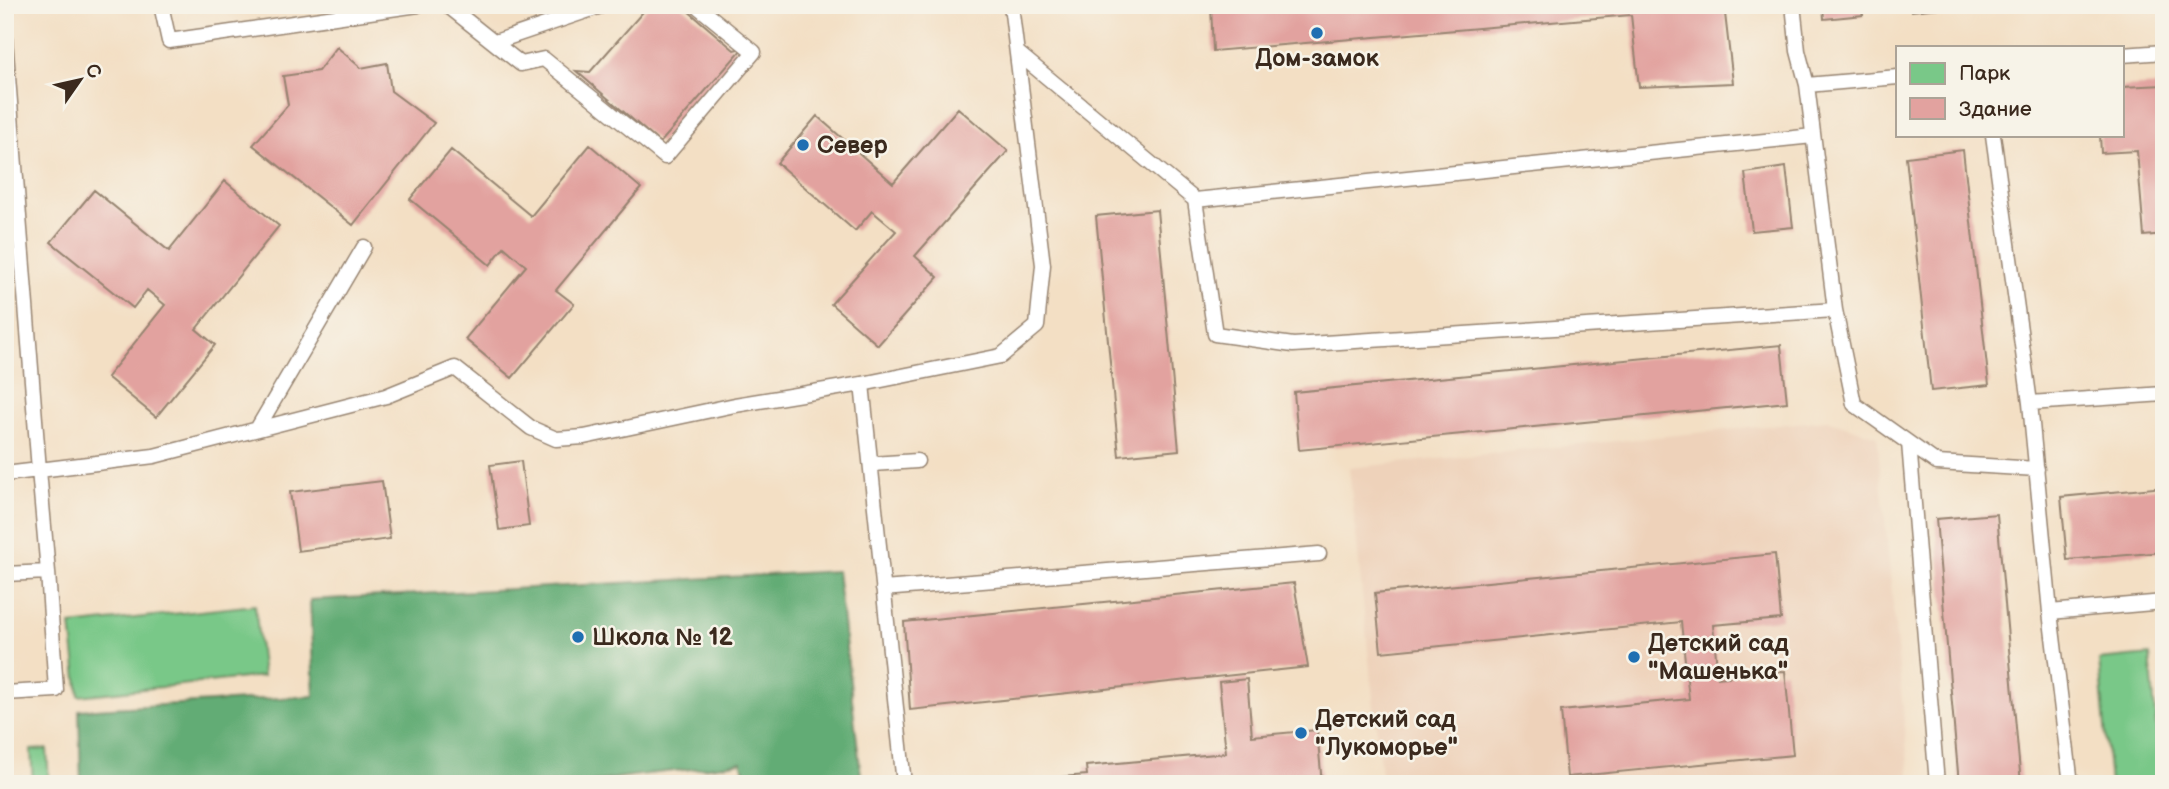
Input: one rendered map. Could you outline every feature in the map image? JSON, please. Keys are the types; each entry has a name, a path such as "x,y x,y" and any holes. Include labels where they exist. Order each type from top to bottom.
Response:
{"lane":[{"path":"161,5 169,41 418,5"},
{"path":"447,5 522,64 544,59 665,157 754,52 696,5"},
{"path":"495,42 604,5"},
{"path":"5,474 154,456 386,396 455,368 531,428 556,439 584,437 735,405 862,384 1001,356 1037,326 1043,265 1012,5"},
{"path":"1793,5 1798,51 1807,85 1835,310 1854,404 1937,463 2036,469"},
{"path":"5,39 55,690 5,692"},
{"path":"2124,55 2164,51"},
{"path":"1019,54 1195,200 1215,334 1293,345 1835,310"},
{"path":"1807,85 1896,76"},
{"path":"1195,200 1813,136"},
{"path":"1993,136 2030,403 2050,612 2071,784"},
{"path":"257,429 364,247"},
{"path":"862,384 904,784"},
{"path":"2030,403 2164,394"},
{"path":"1909,443 1937,784"},
{"path":"872,464 917,461"},
{"path":"883,589 1319,554"},
{"path":"5,574 47,572"},
{"path":"2050,612 2164,602"}],"shaded area":[{"name":"Детский сад \"Машенька\"","path":"1827,420 1877,436 1910,784 1382,784 1349,468"}],"green space":[{"name":"Школа № 12","path":"837,571 862,784 754,784 746,777 741,762 586,784 81,784 79,710 314,696 310,600"},
{"path":"255,605 263,676 79,696 71,625"},
{"path":"2150,655 2161,784 2110,784 2099,660"},
{"path":"47,749 49,784 33,784 31,750"}],"building":[{"path":"649,5 681,5 734,50 743,48 660,143 576,71 590,72"},
{"name":"Дом-замок","path":"1211,5 1724,5 1733,83 1639,87 1631,15 1213,51"},
{"path":"1823,5 1862,5 1863,15 1824,19"},
{"path":"1910,5 1949,5 1949,7 1911,11"},
{"path":"337,47 361,68 387,63 391,91 434,123 353,225 253,145 288,105 283,76 318,71"},
{"path":"2164,85 2164,234 2144,236 2137,151 2101,153 2100,136 2124,136 2124,87"},
{"path":"958,108 1008,151 915,256 938,277 878,345 831,304 896,231 872,211 855,231 777,163 817,116 893,183"},
{"path":"590,145 641,188 556,290 574,304 512,378 465,339 526,266 504,247 490,265 410,199 451,150 531,216"},
{"path":"1963,150 1989,385 1931,391 1906,157"},
{"path":"1786,167 1793,227 1752,231 1745,173"},
{"path":"225,181 279,226 196,329 215,345 156,417 107,377 165,305 147,290 133,308 51,242 94,190 169,251"},
{"path":"1157,210 1179,450 1119,456 1096,216"},
{"path":"1781,345 1787,402 1299,450 1294,392"},
{"path":"521,461 529,526 499,530 490,465"},
{"path":"382,481 390,539 298,551 290,492"},
{"path":"2164,487 2164,552 2067,560 2061,497"},
{"path":"1997,514 2021,784 1959,784 1936,519"},
{"path":"1775,554 1781,619 1713,625 1718,678 1785,671 1793,755 1567,777 1561,711 1689,699 1681,622 1381,652 1375,593"},
{"path":"1294,583 1308,667 910,710 904,622"},
{"name":"Детский сад \"Лукоморье\"","path":"1247,679 1252,736 1317,730 1322,784 1063,784 1062,777 1087,775 1086,766 1226,753 1219,682"}],"place":[{"name":"Дом-замок","path":"1317,33"},
{"name":"Север","path":"803,145"},
{"name":"Школа № 12","path":"578,637"},
{"name":"Детский сад \"Машенька\"","path":"1634,657"},
{"name":"Детский сад \"Лукоморье\"","path":"1301,733"}]}
